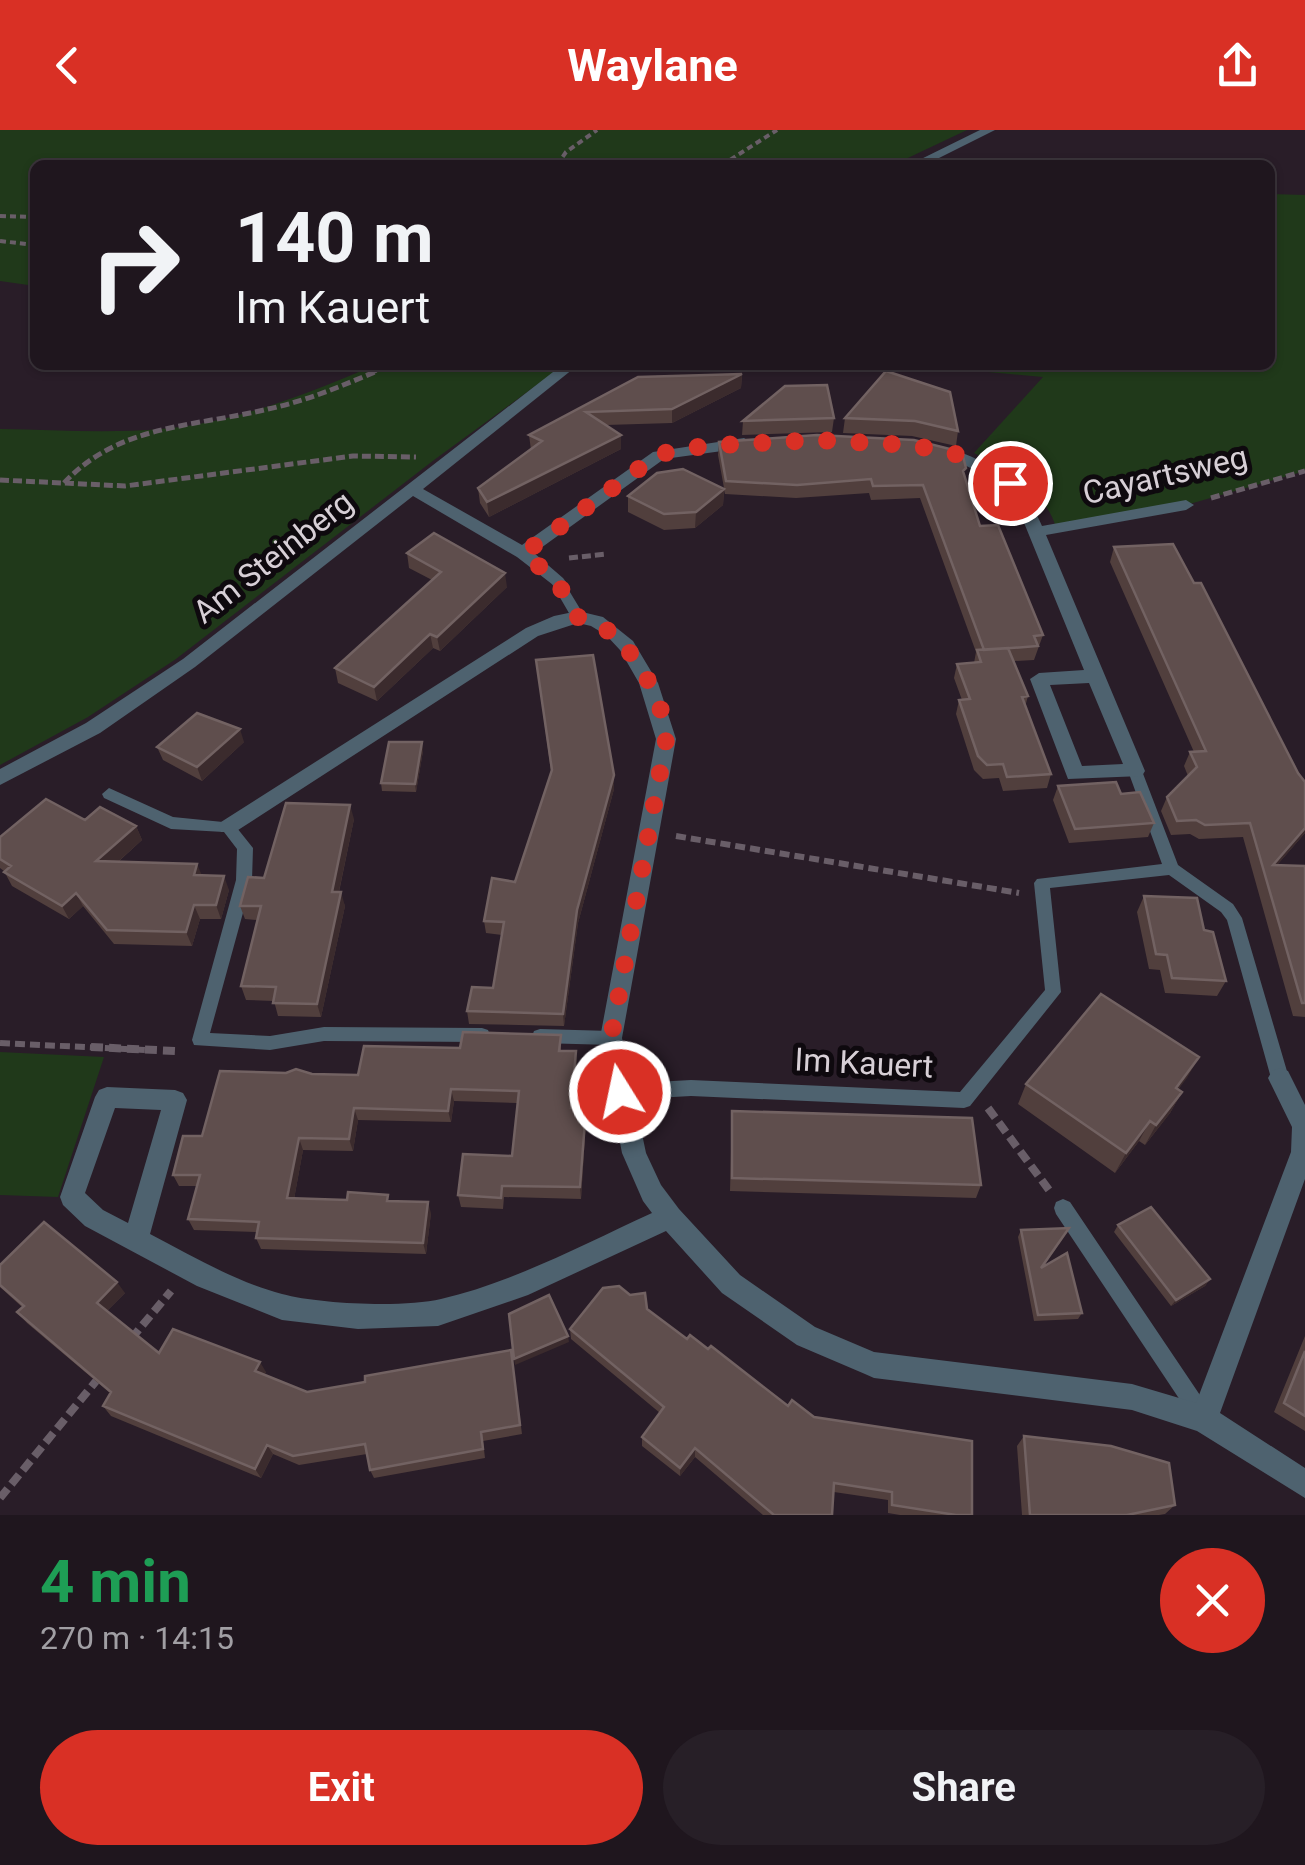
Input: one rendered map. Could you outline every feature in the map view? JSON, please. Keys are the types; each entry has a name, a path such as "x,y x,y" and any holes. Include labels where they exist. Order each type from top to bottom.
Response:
{"street":[{"path":"925,160 988,130"},
{"name":"Am Steinberg","path":"0,778 93,728 189,662 565,370"},
{"path":"524,553 659,454 759,442"},
{"path":"912,445 960,455 1010,483 1036,532 1096,676 1135,771 1075,774 1040,679 1096,676"},
{"path":"410,488 524,553 557,582"},
{"name":"Cayartsweg","path":"1036,532 1186,505"},
{"path":"228,827 532,632 578,617 615,634 642,668 660,706 666,740 611,1038 634,1153 652,1193 670,1217 730,1284 806,1336 874,1365 1132,1397 1204,1418 1305,1484"},
{"path":"1204,1418 1303,1152 1304,1128 1280,1078"},
{"path":"136,1240 175,1100 107,1097 72,1197 94,1218 189,1270 282,1307 358,1316 438,1313 519,1286 670,1217"}],"lane":[{"path":"557,582 578,617"},
{"path":"1135,771 1172,869 1227,908 1234,918 1280,1078"},
{"path":"109,794 171,824 228,827 244,848 244,880 200,1040 270,1043 324,1034 611,1038"},
{"path":"1044,897 1042,883 1172,869"},
{"name":"Im Kauert","path":"620,1092 690,1088 964,1100 1052,992 1044,897"},
{"path":"1060,1205 1204,1418"}],"path":[{"path":"561,160 596,130"},
{"path":"730,160 778,130"},
{"path":"0,216 30,218"},
{"path":"0,241 30,244"},
{"path":"63,484 79,463 113,442 272,409 378,370"},
{"path":"0,480 125,486 354,456 398,455 447,461"},
{"name":"Cayartsweg","path":"1186,505 1305,472"},
{"path":"650,832 1044,897"},
{"path":"0,1043 172,1052 200,1040"},
{"path":"972,1094 988,1108 1060,1205"},
{"path":"0,1498 189,1270"}],"green space":[{"path":"0,130 967,130 904,160 30,160 30,285 0,281"},
{"path":"1275,194 1305,195 1305,471 1186,505 1056,528 1044,503 1034,493 1011,474 974,453 1043,377 966,370 1275,370"},
{"path":"363,370 557,370 176,659 88,717 0,765 0,429 112,431 196,425 297,396"},
{"path":"0,1052 104,1057 58,1197 0,1195"}],"building":[{"path":"886,371 950,392 958,431 915,421 845,418"},
{"path":"742,374 672,409 586,412 621,435 487,502 478,488 542,441 529,435 638,377"},
{"path":"827,385 834,418 743,421 785,386"},
{"path":"817,435 914,440 962,452 966,468 963,471 980,526 998,525 1043,635 1034,636 1038,646 984,650 923,485 873,486 871,479 797,485 726,481 719,442"},
{"path":"683,469 724,489 696,512 664,514 628,496 657,473"},
{"path":"434,533 505,573 437,637 430,634 374,687 335,668 441,572 407,553"},
{"path":"1173,544 1194,583 1201,583 1305,782 1305,828 1273,865 1305,866 1305,1003 1250,823 1205,825 1196,820 1177,821 1167,797 1197,767 1190,752 1206,751 1114,547"},
{"path":"1008,648 1028,696 1022,697 1051,774 1007,777 1003,764 987,765 978,756 959,700 970,699 957,664 981,662 977,650"},
{"path":"593,655 614,775 577,910 563,1014 467,1011 472,987 493,988 504,922 484,921 492,878 515,882 552,770 536,660"},
{"path":"197,713 240,729 197,767 157,747"},
{"path":"389,742 422,742 415,784 381,783"},
{"path":"1116,782 1121,794 1140,792 1154,823 1075,829 1058,786"},
{"path":"46,799 85,820 100,807 136,826 96,861 197,864 194,875 224,876 216,905 194,905 186,932 107,930 76,893 62,906 4,872 11,866 0,859 0,837"},
{"path":"286,803 350,805 332,892 341,892 317,1004 273,1003 276,987 241,986 261,906 240,906 248,877 264,878"},
{"path":"1144,896 1197,898 1204,930 1213,932 1226,981 1172,978 1167,955 1156,954"},
{"path":"1101,994 1199,1057 1176,1088 1182,1092 1156,1125 1150,1121 1126,1153 1026,1084"},
{"path":"463,1032 561,1035 559,1051 576,1051 571,1108 586,1108 580,1187 502,1186 501,1198 458,1195 463,1154 512,1156 519,1091 451,1089 448,1111 354,1108 349,1139 299,1138 287,1198 347,1200 348,1192 388,1195 387,1201 428,1202 423,1243 256,1238 259,1222 188,1219 200,1175 173,1175 183,1136 202,1136 220,1071 286,1073 296,1069 312,1074 358,1075 364,1046 460,1048"},
{"path":"732,1111 972,1118 981,1185 732,1178"},
{"path":"1151,1207 1210,1279 1176,1300 1118,1225"},
{"path":"44,1222 117,1282 97,1303 159,1353 173,1329 260,1362 255,1371 307,1392 365,1382 365,1376 511,1350 520,1425 481,1432 483,1449 370,1470 365,1444 293,1456 267,1445 255,1469 103,1406 111,1392 17,1312 24,1306 0,1285 0,1265"},
{"path":"1069,1228 1041,1268 1067,1253 1082,1313 1038,1315 1021,1230"},
{"path":"619,1286 630,1295 645,1293 647,1309 687,1339 690,1335 708,1349 711,1346 788,1406 792,1400 814,1417 972,1441 972,1515 892,1505 892,1492 834,1483 832,1515 774,1515 695,1448 680,1468 642,1437 664,1407 570,1329 603,1288"},
{"path":"549,1295 568,1336 514,1359 509,1314"},
{"path":"1305,1351 1305,1416 1284,1403"},
{"path":"1024,1436 1111,1446 1169,1463 1175,1505 1127,1515 1030,1515"}],"route":[{"path":"620,1092 611,1038 666,740 660,706 642,668 615,634 598,622 578,617 557,582 524,553 659,454 704,446 816,440 912,445 960,455 1010,483"}]}
